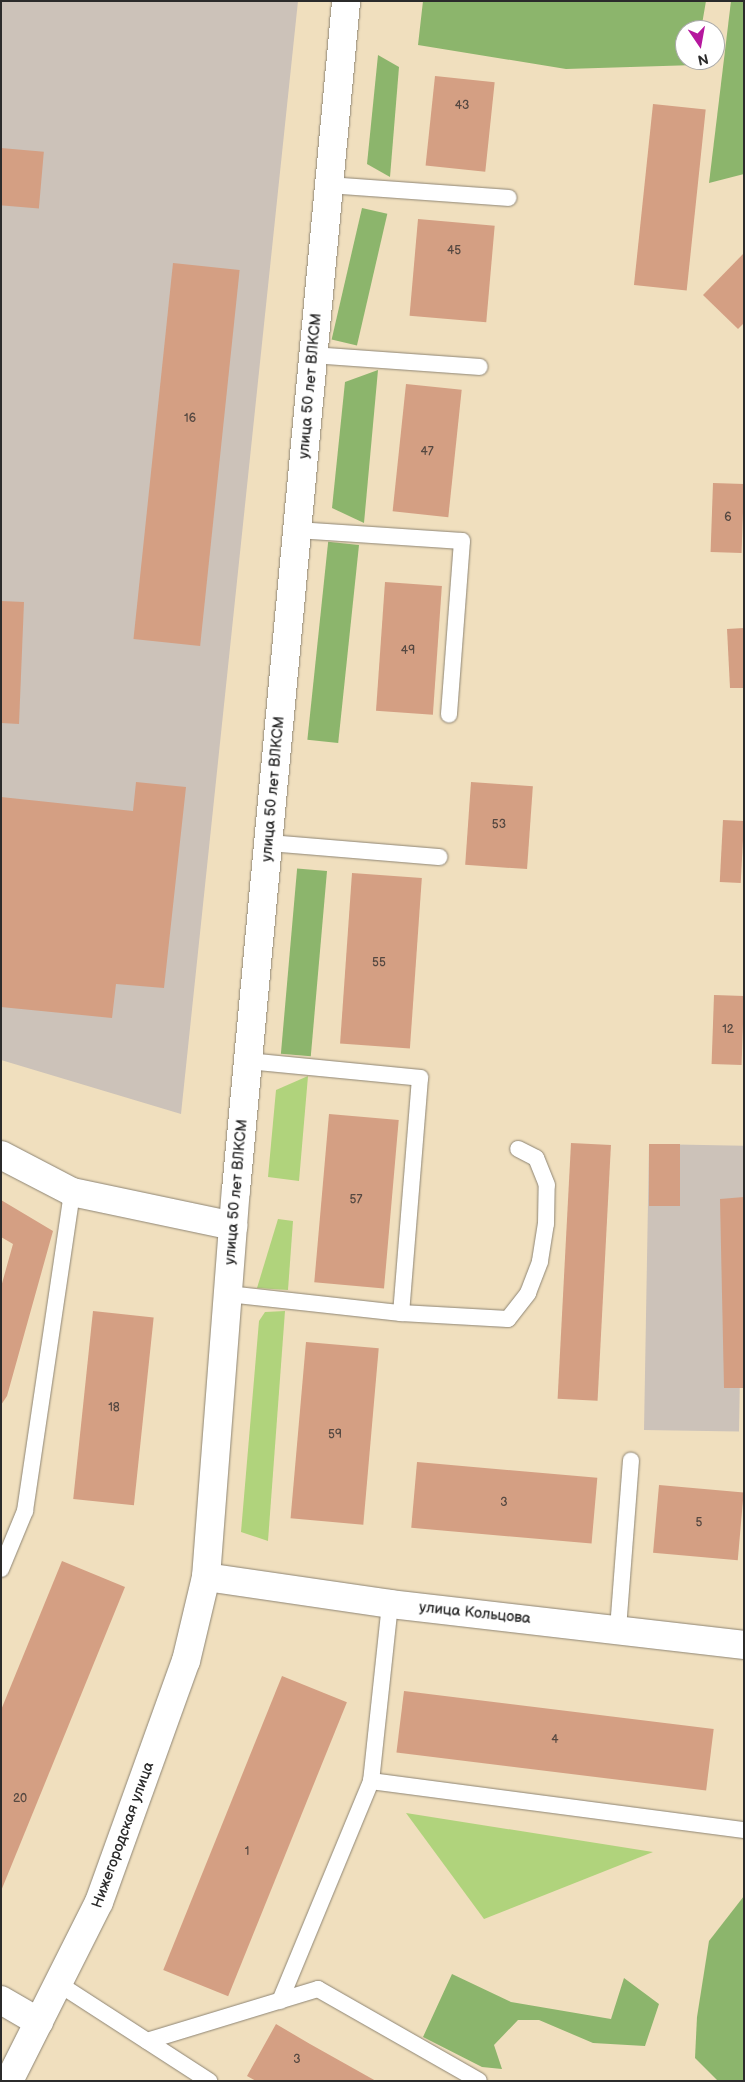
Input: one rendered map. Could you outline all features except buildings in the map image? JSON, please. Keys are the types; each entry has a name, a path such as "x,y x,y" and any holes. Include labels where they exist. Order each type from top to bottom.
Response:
{"street":[{"name":"улица 50 лет ВЛКСМ","path":"206,1577 233,1226 346,1"},
{"path":"1,1155 72,1192 233,1226"},
{"name":"улица Кольцова","path":"206,1577 390,1604 744,1645"},
{"name":"Нижегородская улица","path":"9,2081 59,1984 106,1883 186,1661 206,1577"},
{"path":"1,2000 39,2022"}],"lane":[{"path":"329,185 509,198"},
{"path":"313,355 480,367"},
{"path":"296,530 462,541 449,715"},
{"path":"268,843 439,857"},
{"path":"248,1060 420,1078 401,1313"},
{"path":"228,1294 401,1313 508,1319 528,1293 540,1261 547,1186 536,1158 518,1149"},
{"path":"1,1569 25,1511 72,1192"},
{"path":"618,1629 631,1460"},
{"path":"280,2001 371,1780 390,1604"},
{"path":"371,1780 744,1830"},
{"path":"59,1984 209,2081"},
{"path":"147,2041 318,1990 479,2081"}],"shaded area":[{"path":"1,1 298,1 181,1114 1,1060"},
{"path":"649,1144 744,1146 739,1432 644,1430"}],"green space":[{"path":"423,1 706,1 703,20 675,20 675,66 566,69 418,45"},
{"path":"731,1 744,1 744,174 709,183 723,70 725,70 725,51"},
{"path":"378,55 399,67 390,177 367,164"},
{"path":"362,208 387,214 357,345 332,340"},
{"path":"378,370 364,523 332,508 345,382"},
{"path":"328,542 359,545 338,743 307,740"},
{"path":"297,868 327,871 311,1056 281,1054"},
{"path":"308,1076 299,1181 268,1177 276,1090"},
{"path":"278,1219 293,1221 288,1290 257,1288"},
{"path":"285,1311 268,1541 241,1532 259,1321 265,1312"},
{"path":"406,1813 653,1852 484,1919"},
{"path":"744,1896 744,2081 718,2081 695,2058 697,2017 709,1941"},
{"path":"452,1974 511,2002 611,2019 624,1978 659,2004 645,2046 593,2043 539,2020 518,2020 494,2045 502,2069 482,2067 423,2037"}]}
